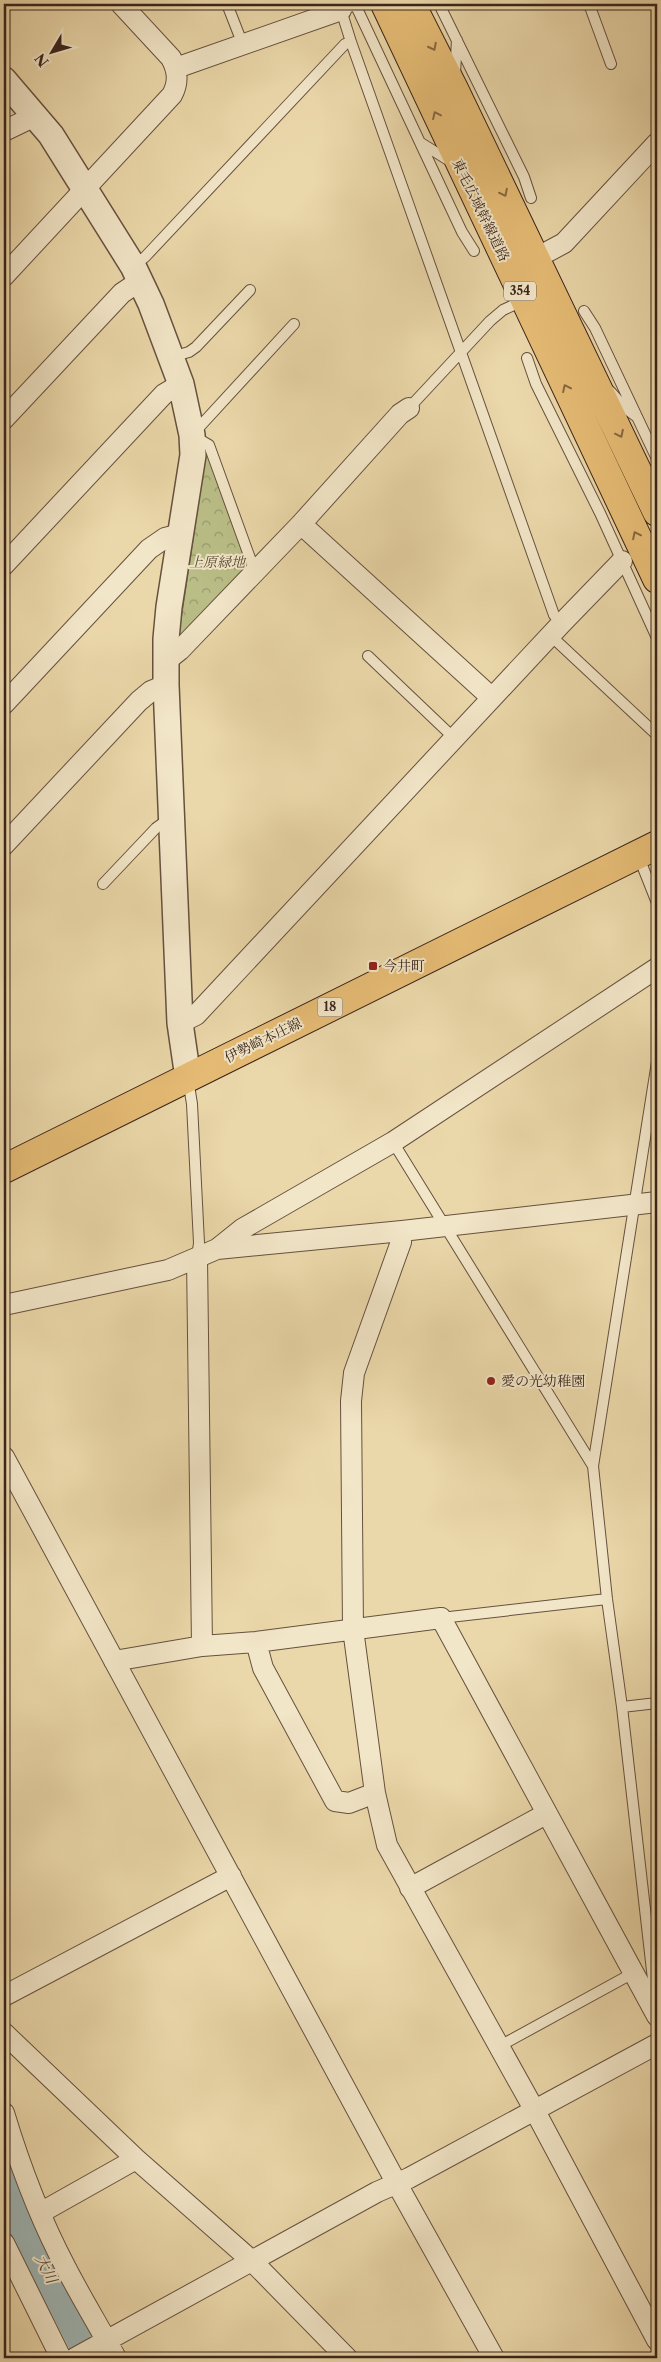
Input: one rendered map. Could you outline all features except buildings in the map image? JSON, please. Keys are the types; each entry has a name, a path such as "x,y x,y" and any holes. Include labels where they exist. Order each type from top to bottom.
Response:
{"main road":[{"name":"東毛広域幹線道路","path":"385,4 460,167 524,299 603,483 657,579"},
{"name":"東毛広域幹線道路","path":"411,4 536,258 657,512"},
{"name":"伊勢崎本庄線","path":"4,1169 648,850"}],"street":[{"path":"4,275 172,95 177,85 176,68 171,58 122,4"},
{"path":"176,68 350,6"},
{"path":"4,80 51,135 136,274 181,384 192,435 191,479 169,607 166,673 180,1023 188,1078"},
{"path":"4,131 35,116"},
{"path":"536,258 564,243 657,143"},
{"path":"4,419 122,293 136,274"},
{"path":"4,565 164,394 181,384"},
{"path":"4,845 139,701 151,691 166,673 180,650 301,524 400,414 409,408"},
{"path":"301,524 492,698"},
{"path":"4,704 149,549 165,538 181,534"},
{"path":"180,1023 196,1015 555,629 622,561"},
{"path":"4,1305 168,1270 217,1249 242,1229 393,1142 657,968"},
{"path":"217,1249 402,1232 657,1202"},
{"path":"402,1232 401,1242 354,1373 352,1387 354,1629 375,1793 387,1845 535,2111 657,2340"},
{"path":"197,1258 202,1646"},
{"path":"4,1457 397,2184 494,2358"},
{"path":"114,1661 202,1646 256,1642 441,1618 546,1814 635,1972 655,2003"},
{"path":"256,1642 263,1668 335,1802 349,1803 375,1793"},
{"path":"410,1888 546,1814"},
{"path":"4,1996 231,1876"},
{"path":"4,2033 136,2159 252,2261 347,2358"},
{"path":"75,2358 377,2192 397,2184 657,2044"},
{"path":"4,2113 40,2213 103,2342 116,2358"},
{"path":"40,2213 136,2159"},
{"path":"4,2243 61,2358"}],"lane":[{"path":"227,4 243,45"},
{"path":"439,4 524,177 531,198"},
{"path":"589,4 611,64"},
{"path":"350,6 351,42 554,615 555,629 657,734"},
{"path":"350,6 421,143 462,232 474,252"},
{"path":"454,89 457,39"},
{"path":"136,274 145,257 345,44 351,42"},
{"path":"421,143 460,167"},
{"path":"171,357 190,352 196,347 250,290"},
{"path":"409,408 490,321 503,310 524,299"},
{"path":"584,311 595,328 657,459"},
{"path":"255,572 209,445 192,435 294,324"},
{"path":"527,358 536,384 600,512 657,638"},
{"path":"596,384 613,393 626,409 638,418"},
{"path":"600,512 603,483"},
{"path":"368,656 454,738"},
{"path":"103,884 156,828 171,817"},
{"path":"648,850 657,903"},
{"path":"655,2003 593,1466 657,1062"},
{"path":"188,1078 193,1114 199,1243 197,1258"},
{"path":"393,1142 593,1466"},
{"path":"441,1618 607,1599"},
{"path":"622,1707 657,1703"},
{"path":"498,2047 635,1972"}],"green space":[{"name":"上原緑地","path":"206,454 210,458 248,568 178,640"}],"waterway":[{"name":"大川","path":"4,2178 12,2202 92,2358"}],"place":[{"name":"今井町","path":"373,966"},
{"name":"愛の光幼稚園","path":"491,1381"}]}
